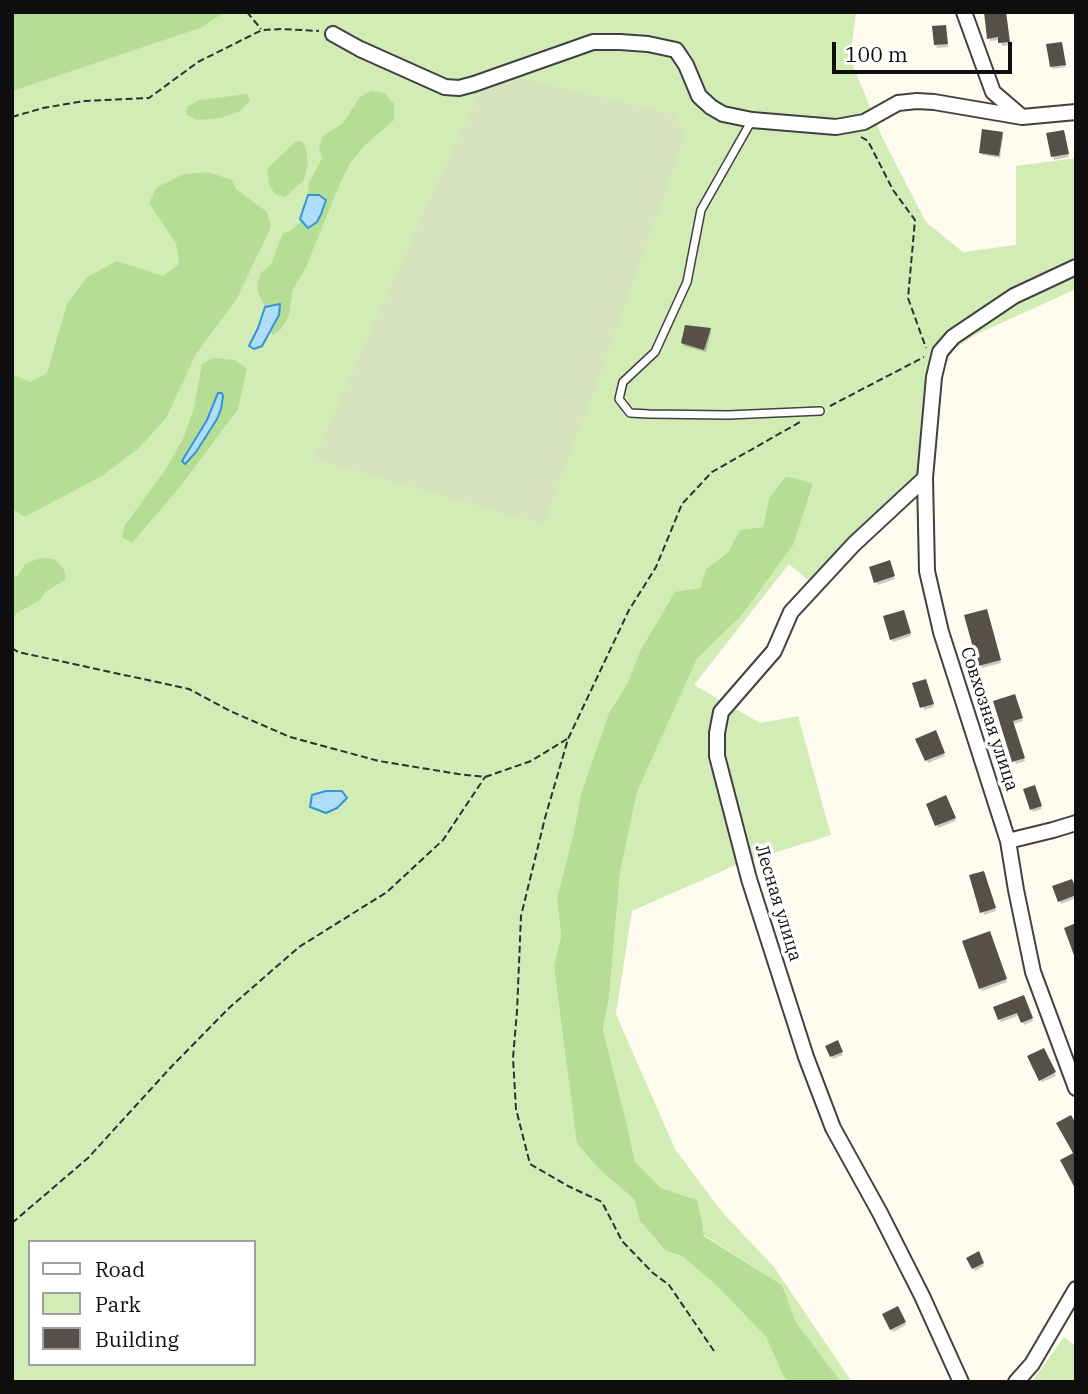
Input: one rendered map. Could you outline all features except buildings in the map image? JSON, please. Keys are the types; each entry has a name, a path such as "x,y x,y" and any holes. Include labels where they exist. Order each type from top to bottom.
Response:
{"street":[{"path":"964,12 993,92 1022,117"},
{"path":"333,34 396,66 452,88 474,84 593,42 648,44 677,50 699,96 711,107 723,114 752,120 835,127 864,122 898,103 917,101 1022,117 1076,111"},
{"name":"Совхозная улица","path":"1076,267 1014,296 953,337 940,352 931,396 925,478 928,571 941,632 1008,841 1033,972 1076,1088"},
{"name":"Лесная улица","path":"925,478 854,544 791,612 774,650 722,712 717,733 717,756 749,879 806,1057 833,1128 922,1296 961,1382"},
{"path":"1008,841 1076,823"},
{"path":"1016,1382 1032,1364 1076,1289"}],"lane":[{"path":"752,120 701,211 687,282 655,352 622,382 619,399 630,413 728,415 820,411"}],"path":[{"path":"247,12 262,30"},
{"path":"12,117 84,101 149,98 198,62 262,30 282,29 333,34"},
{"path":"715,1351 669,1285 653,1273 622,1241 602,1202 530,1164 516,1109 513,1058 521,916 568,739 629,610 656,567 682,505 712,472 820,411 928,355 908,298 915,220 893,190 868,141 857,136"},
{"path":"12,648 18,652 188,689 290,737 379,761 458,774 485,776 531,761 568,739"},
{"path":"12,1223 88,1158 229,1008 299,947 387,892 443,840 485,776"}],"green space":[{"path":"12,12 856,12 850,58 883,139 926,222 963,252 1016,245 1016,166 1076,158 1076,289 977,334 954,349 943,370 935,468 905,505 858,548 821,591 789,564 694,685 760,723 798,716 831,835 736,865 632,911 616,1014 675,1149 722,1212 774,1267 852,1382 841,1382 796,1322 782,1285 704,1235 697,1200 661,1188 635,1162 603,1030 609,998 620,873 637,792 697,659 741,616 813,483 786,476 769,498 763,527 740,530 728,552 706,569 700,588 675,593 640,651 627,684 609,713 581,793 557,898 561,936 554,966 600,1170 634,1199 640,1221 666,1251 682,1256 716,1285 766,1337 787,1382 12,1382"},
{"path":"12,12 225,12 200,28 12,91"},
{"path":"513,76 675,115 685,136 598,380 543,524 314,459 481,91"},
{"path":"371,91 385,93 394,104 394,120 365,145 350,163 306,267 293,289 289,315 281,329 273,335 266,329 266,309 258,292 257,283 261,273 271,264 283,233 301,222 307,213 310,202 309,183 322,158 319,147 323,136 343,123 360,97"},
{"path":"247,94 250,100 240,111 221,118 197,120 186,114 188,106 200,100"},
{"path":"302,141 308,165 303,181 285,197 275,194 269,185 267,169 295,142"},
{"path":"208,172 232,180 236,189 267,212 271,227 236,300 196,354 166,418 139,448 103,475 25,517 12,509 12,374 30,382 47,373 67,304 87,277 117,261 163,276 179,264 176,243 149,203 157,187 184,174"},
{"path":"213,358 235,360 247,369 238,409 183,483 132,543 122,537 125,525 166,469 184,437 194,408 202,364"},
{"path":"786,476 813,483 793,545 741,616 697,659 637,792 620,873 609,998 603,1030 635,1162 661,1188 697,1200 704,1236 782,1285 796,1322 841,1382 787,1382 766,1337 716,1285 682,1256 666,1251 640,1221 634,1199 600,1170 577,1143 554,966 561,936 557,898 581,793 609,713 627,684 640,651 675,592 700,588 706,569 728,552 740,530 763,527 769,498"},
{"path":"40,558 54,559 64,569 66,579 12,618 12,577 18,576 25,564"},
{"path":"1064,1337 1076,1347 1076,1382 1032,1382"}],"water":[{"path":"308,195 319,195 326,200 317,222 308,228 300,219"},
{"path":"280,304 279,315 262,346 254,349 249,346 265,307"},
{"path":"218,393 223,396 217,419 185,464 182,461 207,420"},
{"path":"326,791 342,791 347,798 337,808 326,813 310,807 312,795"}]}
